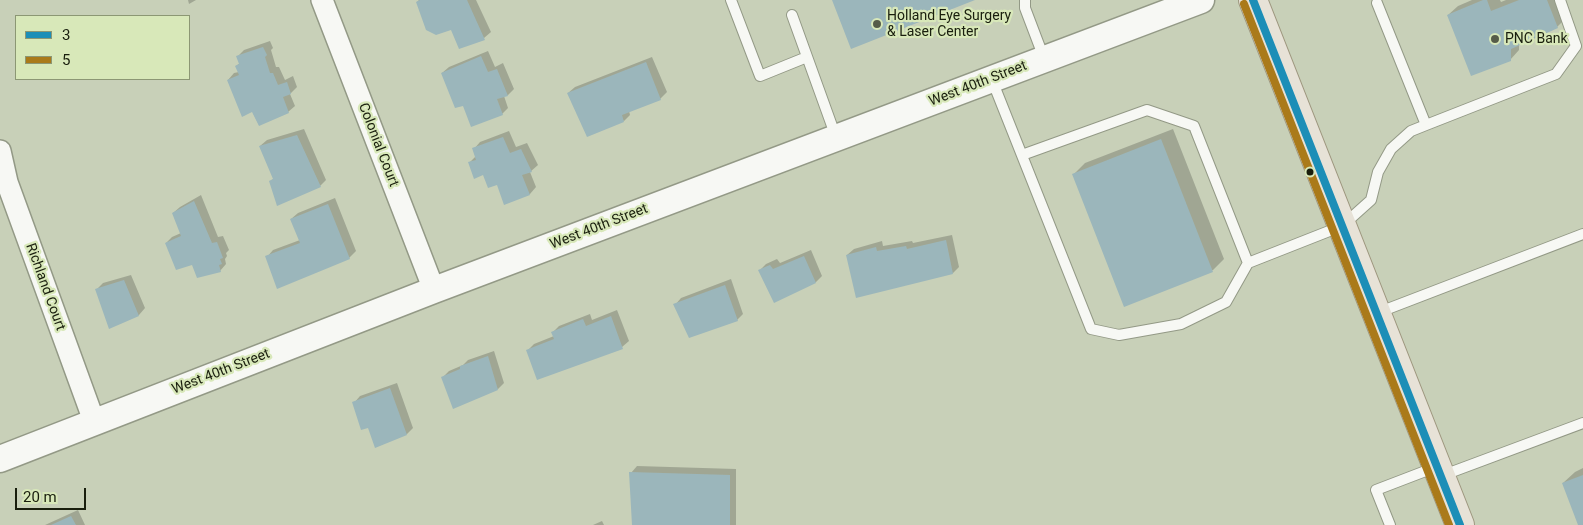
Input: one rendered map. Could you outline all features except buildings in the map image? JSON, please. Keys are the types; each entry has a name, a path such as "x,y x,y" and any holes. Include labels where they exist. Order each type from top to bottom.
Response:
{"main road":[{"path":"1253,0 1460,525"}],"street":[{"name":"Colonial Court","path":"322,0 434,290"},
{"name":"West 40th Street","path":"0,459 434,290 1200,0"},
{"name":"Richland Court","path":"0,151 7,182 94,421"}],"lane":[{"path":"731,0 760,76 807,57"},
{"path":"1025,0 1025,8 1044,59"},
{"path":"991,79 1091,329 1119,334 1181,324 1226,302 1248,263 1342,226 1371,200 1378,172 1391,148 1411,131 1556,74 1576,46 1560,0"},
{"path":"1379,1 1426,124"},
{"path":"792,14 837,138"},
{"path":"1022,155 1147,110 1194,126 1248,263"},
{"path":"1376,314 1583,234"},
{"path":"1390,525 1376,490 1583,423"}],"transit line":[{"name":"3","path":"1253,0 1460,525"},
{"name":"5","path":"1244,4 1449,525"}],"place":[{"name":"Holland Eye Surgery & Laser Center","path":"877,24"},
{"name":"PNC Bank","path":"1495,39"}]}
